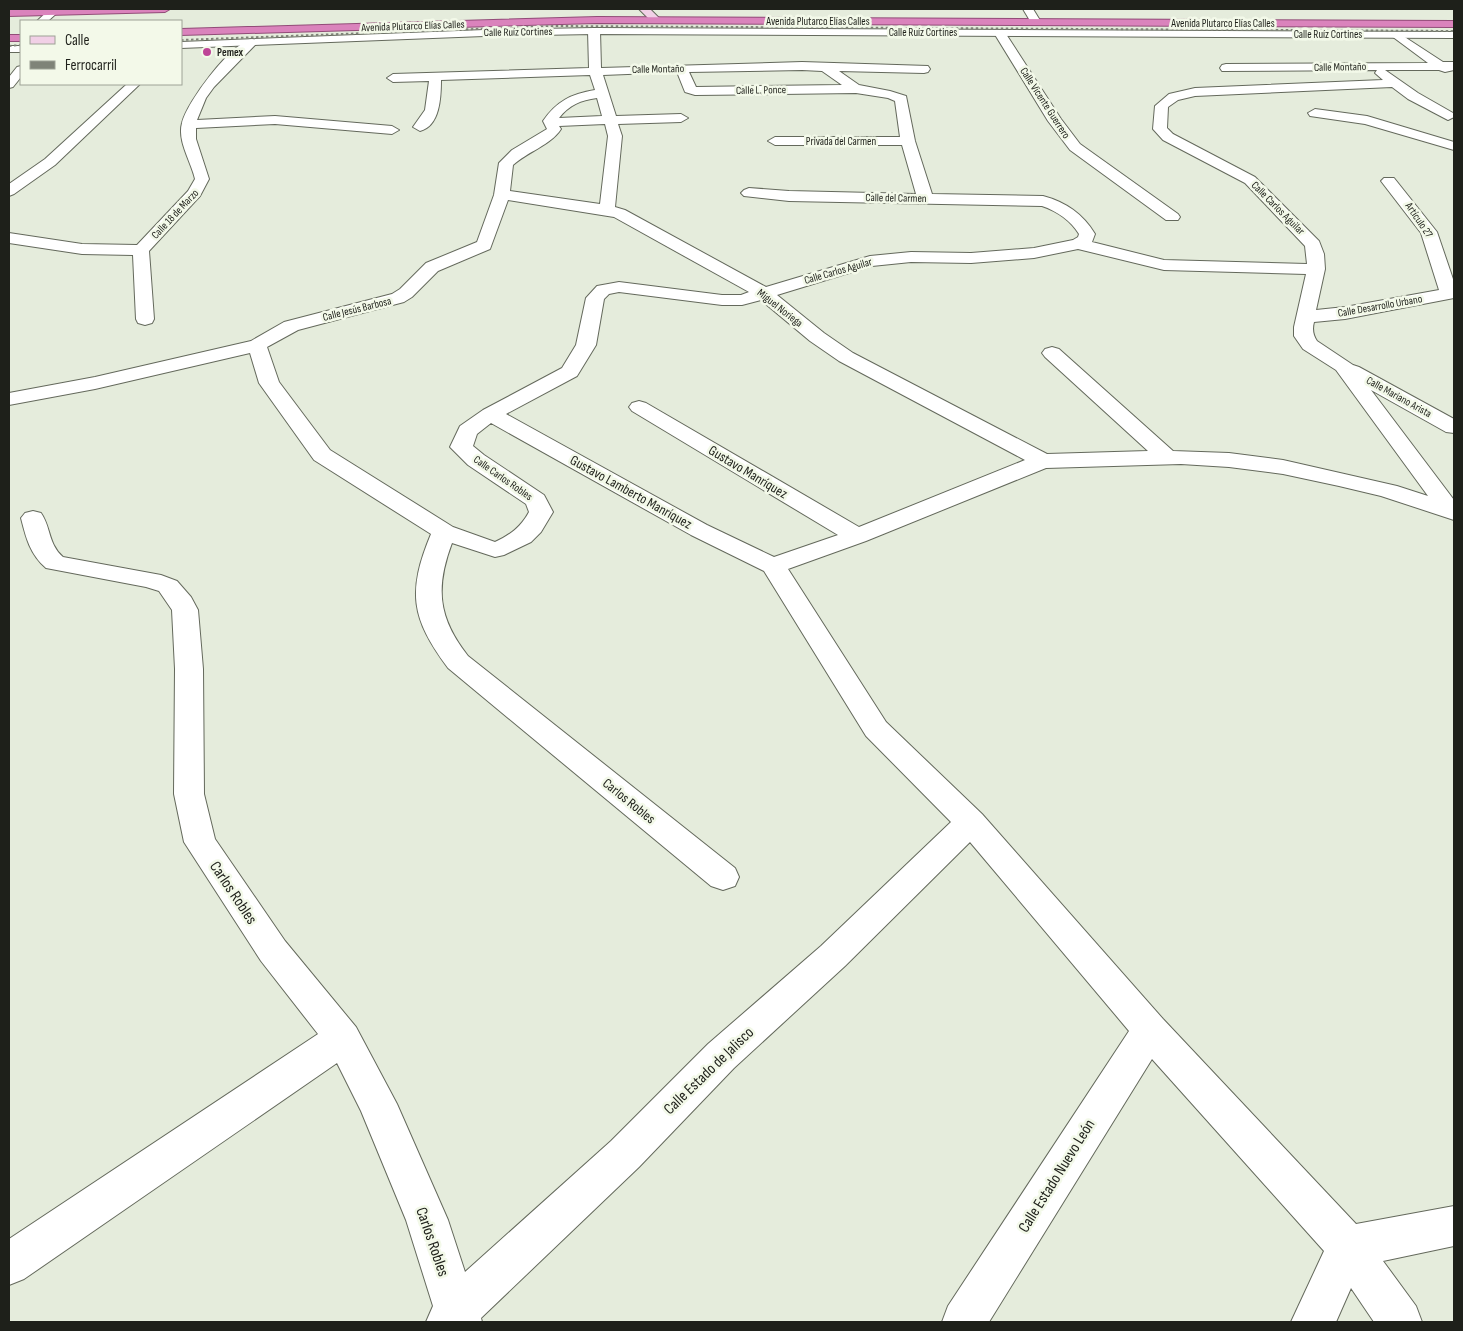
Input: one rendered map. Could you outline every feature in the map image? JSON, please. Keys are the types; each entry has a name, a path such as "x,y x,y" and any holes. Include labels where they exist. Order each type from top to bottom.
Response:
{"highway":[{"path":"9,15 74,10 165,9"},
{"path":"9,15 20,20 14,26"},
{"name":"Avenida Plutarco Elías Calles","path":"182,32 656,20 1454,24"},
{"path":"182,37 249,38 399,26"}],"main road":[{"path":"644,9 656,20"}],"street":[{"path":"816,9 819,21"},
{"path":"1028,9 1036,22"},
{"path":"43,20 53,12"},
{"path":"594,30 595,70 616,143 607,210"},
{"name":"Calle Ruíz Cortines","path":"182,45 249,38 594,30 1454,35"},
{"name":"Calle Vicente Guerrero","path":"1000,32 1055,121 1075,147 1172,217"},
{"path":"1397,35 1440,66 1454,71"},
{"path":"249,38 238,54 201,96 192,110 188,124 275,120 392,130"},
{"path":"1372,66 1413,96 1448,116"},
{"name":"Calle Montaño","path":"1226,68 1454,66"},
{"path":"820,67 830,69 855,88 892,95 901,99 908,141 925,198"},
{"name":"Calle Montaño","path":"393,78 502,76 595,70 681,68 820,67 924,69"},
{"name":"Calle L. Ponce","path":"681,68 689,89 695,91 855,88"},
{"path":"9,84 20,71"},
{"path":"420,127 428,119 435,102 435,76"},
{"name":"Calle Carlos Aguilar","path":"1397,83 1195,92 1174,97 1162,106 1160,129 1168,137 1250,180 1305,235 1316,254 1316,269 1305,317 1304,336 1310,345 1343,366 1453,512"},
{"path":"9,191 50,162 133,85"},
{"name":"Calle Jesús Barbosa","path":"9,399 95,383 257,345 292,326 345,311 389,302 406,293 432,267 484,245 502,195 506,163 517,153 552,132 554,129 551,122 555,112 568,102 579,96 602,93"},
{"path":"1315,113 1366,120 1454,146"},
{"path":"551,122 682,118"},
{"name":"Calle 18 de Marzo","path":"145,319 141,250 200,186 202,179 189,139 188,124"},
{"name":"Privada del Carmen","path":"775,141 908,141"},
{"name":"Artículo 27","path":"1389,181 1428,232 1453,296"},
{"name":"Calle del Carmen","path":"749,193 790,196 1043,201 1054,204 1083,226 1083,239"},
{"name":"Miguel Noriega","path":"502,195 619,213 764,293 817,337 846,357 1043,461"},
{"path":"9,238 82,249 141,250"},
{"path":"1083,239 1164,265 1316,269"},
{"name":"Calle Carlos Aguilar","path":"764,293 870,261 911,257 1002,257 1034,253 1083,239"},
{"name":"Calle Carlos Robles","path":"257,345 270,383 322,455 444,532 495,550 518,541 533,528 541,512 536,500 476,460 461,447 468,431 490,414 570,372 586,345 595,298 605,288 628,288 734,301 764,293"},
{"name":"Calle Desarrollo Urbano","path":"1305,317 1345,313 1422,299 1453,296"},
{"path":"1052,353 1167,457"},
{"name":"Calle Mariano Arista","path":"1343,366 1454,427"},
{"name":"Gustavo Manríquez","path":"640,407 857,536"},
{"name":"Gustavo Lamberto Manríquez","path":"490,414 699,530 773,566"},
{"path":"1400,1322 1348,1248 1150,1030 971,822 876,729 794,596 773,566 857,536 1043,461 1167,457 1229,460 1283,467 1389,491 1453,512"},
{"name":"Carlos Robles","path":"33,518 40,548 55,563 152,580 168,586 185,610 189,669 190,794 200,842 273,951 343,1038 378,1104 426,1220 455,1319"},
{"name":"Carlos Robles","path":"444,532 432,559 426,593 440,636 458,662 723,877"},
{"name":"Calle Estado de Jalisco","path":"455,1319 625,1154 721,1056 833,956 971,822"},
{"name":"Calle Estado Nuevo León","path":"964,1322 1150,1030"},
{"path":"9,1264 343,1038"},
{"path":"1348,1248 1454,1226"},
{"path":"1313,1322 1348,1248"}],"railway":[{"path":"182,40 555,26 1454,31"},
{"path":"9,46 20,45"}],"place":[{"name":"Pemex","path":"207,52"}]}
